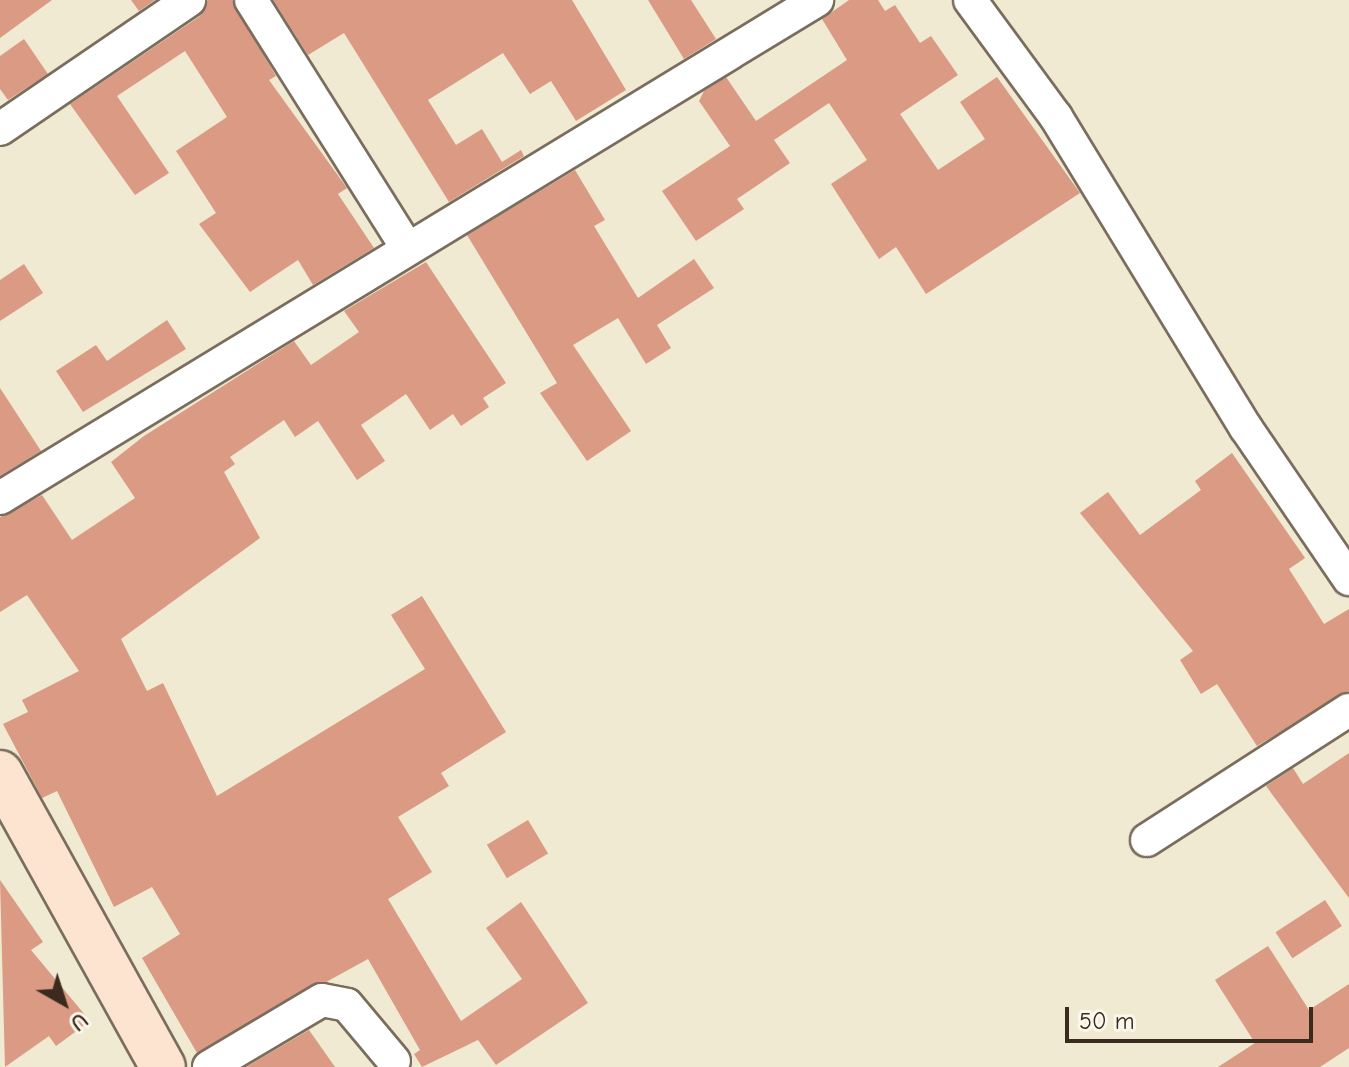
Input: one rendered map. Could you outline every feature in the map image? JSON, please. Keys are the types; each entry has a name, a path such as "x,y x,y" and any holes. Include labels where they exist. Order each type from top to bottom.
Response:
{"main road":[{"path":"0,773 163,1067"}],"street":[{"path":"0,129 189,0"},
{"path":"251,0 407,248"},
{"path":"0,498 817,0"},
{"path":"970,0 1056,117 1246,428 1349,579"},
{"path":"1147,840 1349,710"},
{"path":"209,1067 322,1000 347,1005 394,1061"}],"building":[{"path":"0,0 52,0 0,38"},
{"path":"131,0 155,0 139,11"},
{"path":"208,0 232,0 276,76 269,80 347,188 338,194 374,248 313,285 298,260 250,292 199,224 216,213 176,151 227,117 185,51 117,96 169,173 135,195 70,104 200,16"},
{"path":"273,0 572,0 626,90 576,121 551,81 530,94 503,53 428,100 456,145 482,129 502,162 521,150 524,156 449,202 344,33 308,55"},
{"path":"648,0 691,0 716,39 684,59"},
{"path":"849,0 878,0 885,11 895,5 920,43 931,36 958,75 900,114 938,170 985,139 960,102 997,77 1080,193 926,294 896,247 879,259 831,184 867,160 829,103 774,140 790,163 737,199 744,209 696,241 662,191 730,146 699,101 704,91 726,77 756,121 847,60 822,19"},
{"path":"24,39 48,74 8,100 0,89 0,56"},
{"path":"575,170 605,220 594,226 638,298 694,259 714,288 657,325 671,348 646,364 618,318 573,345 631,431 587,461 540,393 557,383 467,235"},
{"path":"426,262 506,383 483,398 489,407 461,426 453,414 430,430 406,394 361,425 385,461 357,480 318,421 295,437 284,420 230,457 235,464 224,472 260,538 121,639 147,691 163,683 217,796 425,669 391,615 422,596 506,732 441,773 449,786 398,817 432,872 388,899 461,1021 522,979 486,928 521,902 588,1003 496,1065 478,1040 422,1067 414,1054 420,1050 368,959 197,1053 142,958 180,934 152,887 114,907 57,791 42,798 3,724 28,712 22,700 79,671 27,595 0,612 0,517 42,495 72,540 135,498 111,462 144,436 294,341 311,365 359,332 344,311"},
{"path":"24,264 43,293 0,321 0,280"},
{"path":"167,320 186,349 83,412 56,371 96,345 107,361"},
{"path":"0,388 41,451 0,476"},
{"path":"1232,453 1305,558 1289,569 1324,624 1349,609 1349,691 1257,746 1217,684 1201,694 1180,660 1193,651 1080,513 1108,492 1140,535 1201,490 1195,481"},
{"path":"1349,753 1349,898 1266,786 1293,768 1303,784"},
{"path":"528,820 548,853 507,878 487,845"},
{"path":"0,880 43,942 31,950 90,1021 56,1046 49,1036 5,1067"},
{"path":"1325,900 1342,926 1292,958 1276,932"},
{"path":"1268,946 1309,1010 1349,984 1349,1048 1320,1067 1218,1067 1255,1043 1215,980"},
{"path":"309,1030 335,1067 246,1067"}]}
